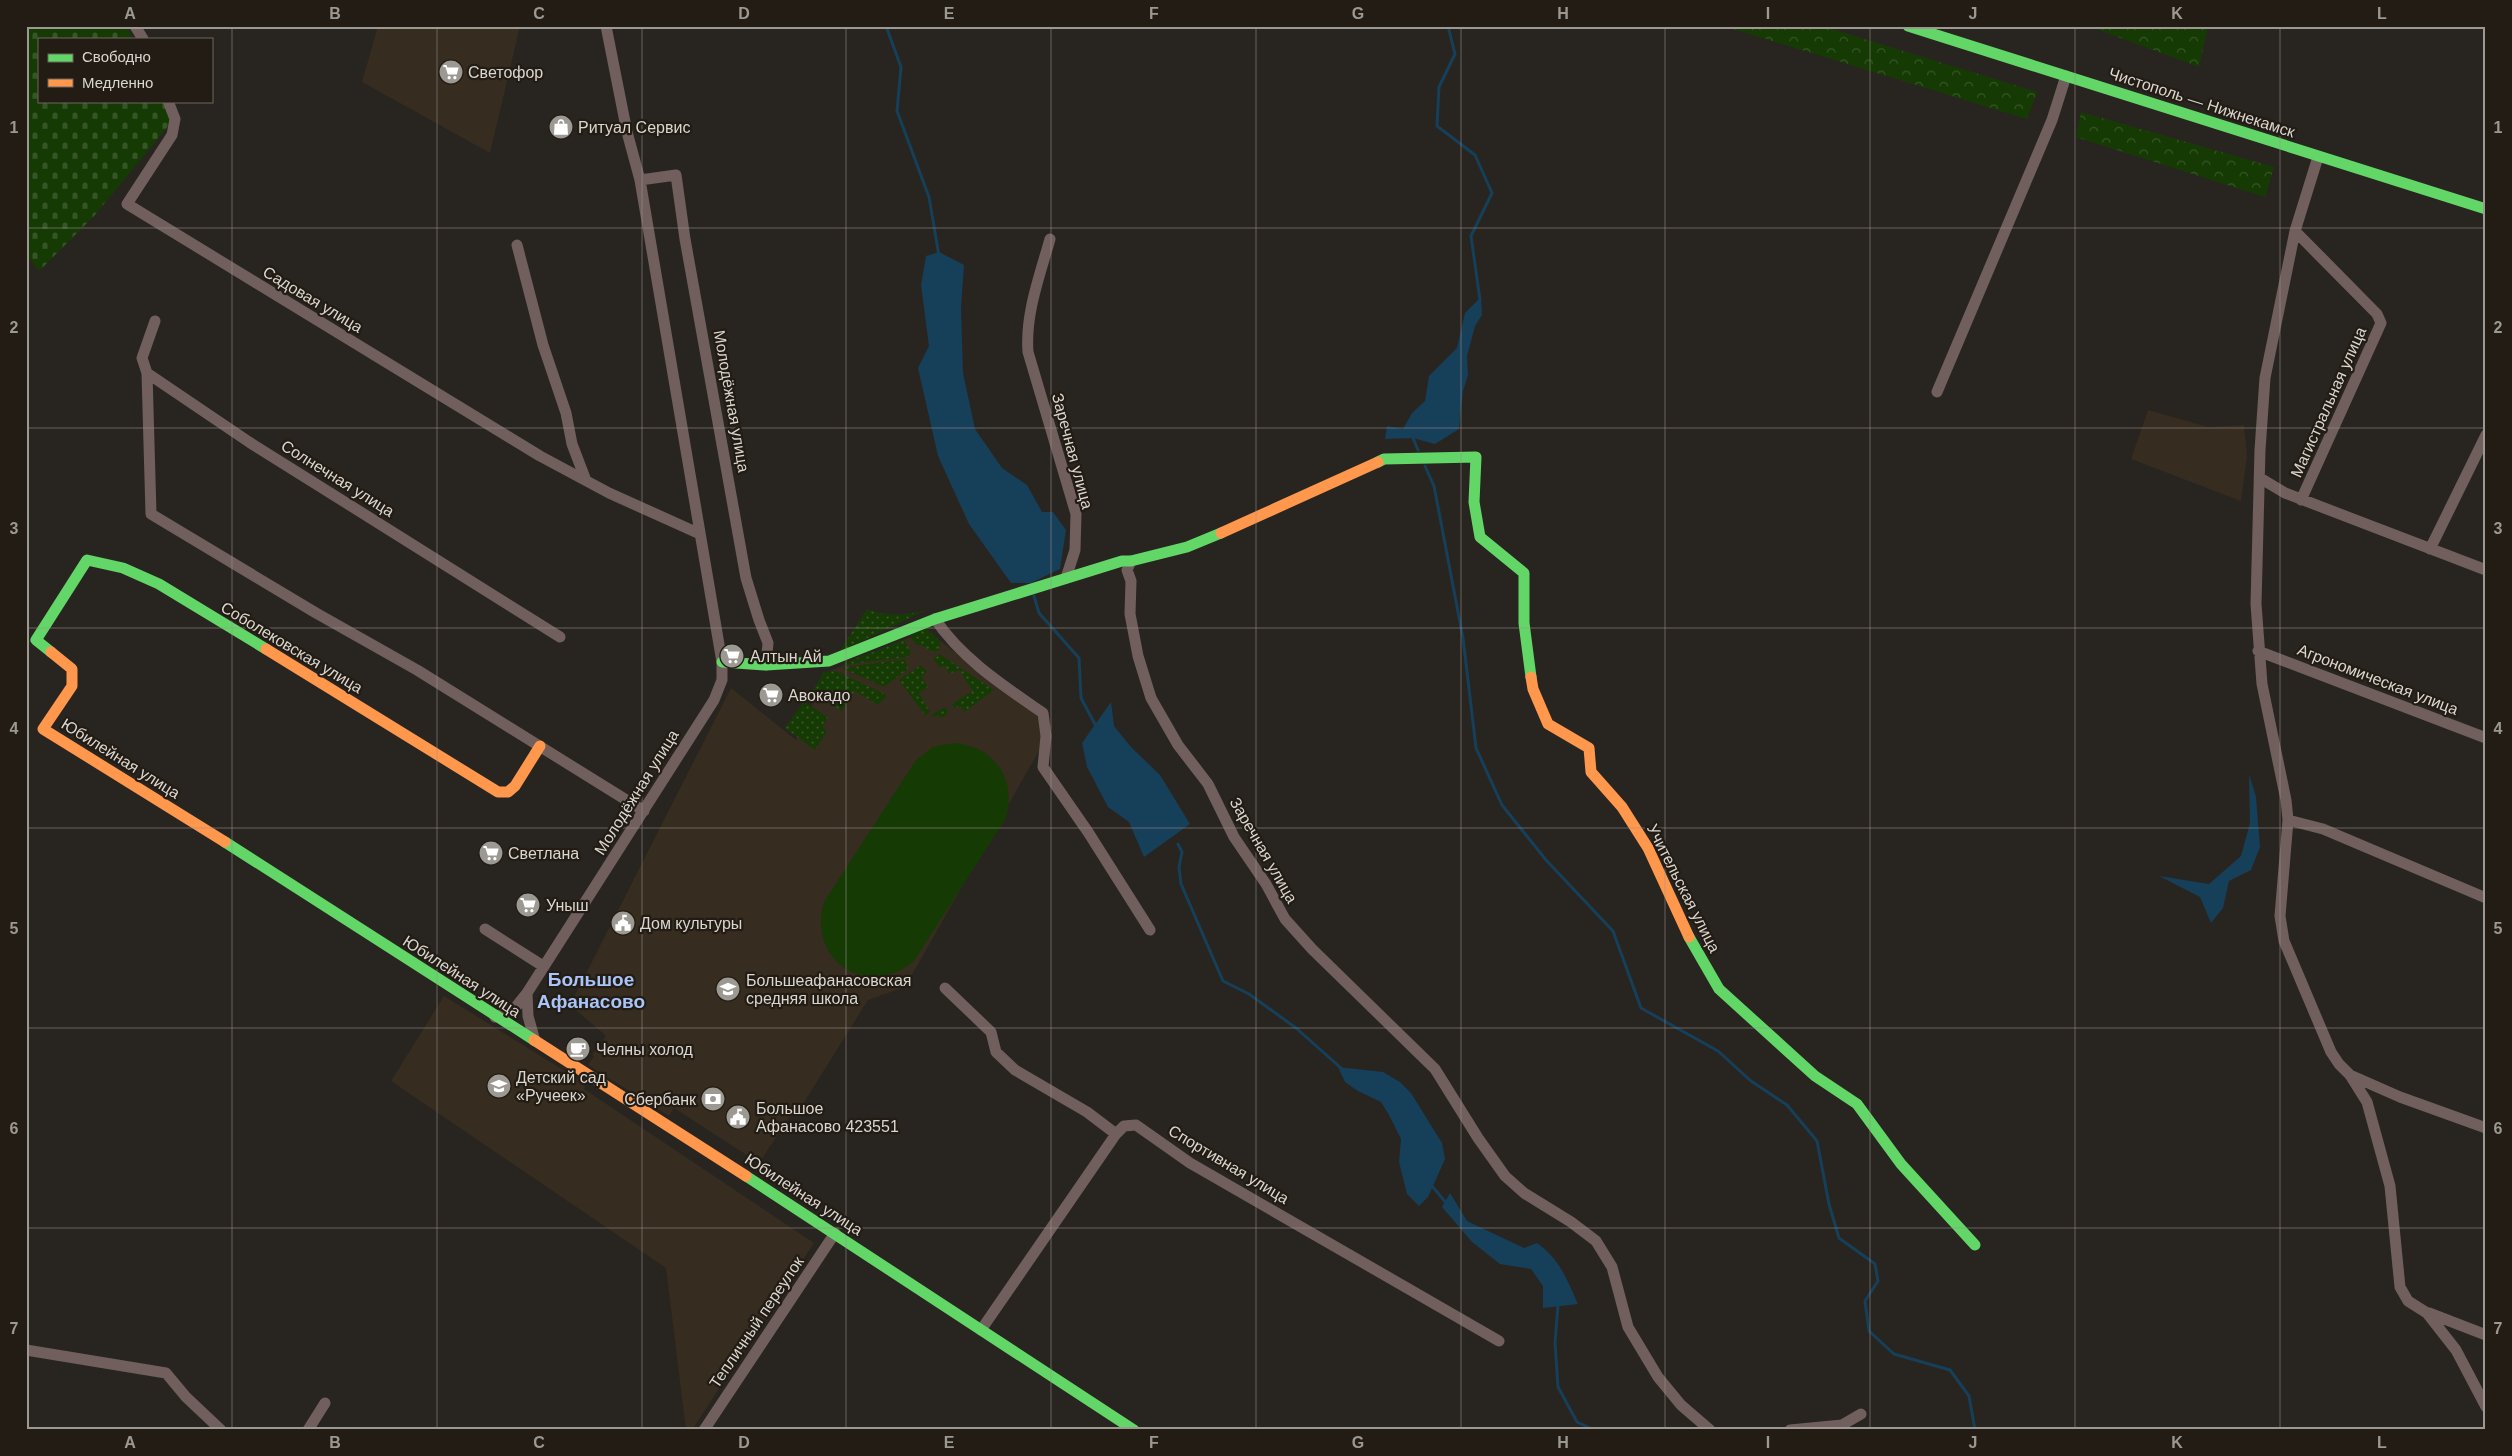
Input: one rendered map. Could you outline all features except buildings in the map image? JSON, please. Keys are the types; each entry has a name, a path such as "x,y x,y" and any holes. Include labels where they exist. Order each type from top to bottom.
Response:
{"street":[{"path":"136,26 142,38"},
{"name":"Молодёжная улица","path":"495,1017 515,1008 527,993 714,700 722,680 722,662 640,180 627,132 606,26"},
{"name":"Чистополь — Нижнекамск","path":"1908,26 2486,209"},
{"path":"1937,392 2052,120 2066,76"},
{"name":"Садовая улица","path":"168,102 175,119 172,135 127,204 540,456 585,478"},
{"path":"2318,156 2295,232 2265,378 2256,604 2258,651 2262,684 2276,743 2288,820 2280,916 2284,941 2331,1052 2350,1075 2367,1102 2390,1186 2400,1287 2408,1301 2427,1312 2486,1335"},
{"name":"Молодёжная улица","path":"640,180 676,175 685,239 746,578 758,620 768,642 766,665"},
{"name":"Магистральная улица","path":"2295,232 2377,314 2381,323 2302,500"},
{"name":"Заречная улица","path":"1050,239 1032,306 1027,336 1028,352 1076,514 1075,550 1066,578"},
{"path":"517,245 543,345 566,413 572,444 585,478 609,493 700,534"},
{"path":"156,321 142,358 146,373 151,514 316,613 418,670 644,811"},
{"name":"Солнечная улица","path":"146,373 249,442 560,637"},
{"path":"2430,550 2486,435"},
{"name":"Учительская улица","path":"1131,561 1187,547 1245,524 1384,459 1476,457 1474,502 1480,537 1524,573 1524,623 1533,689 1548,724 1589,748 1591,772 1622,807 1648,848 1680,922 1719,990 1781,1043 1815,1076 1857,1104 1901,1164 1975,1245"},
{"name":"Магистральная улица","path":"2260,478 2285,493 2302,500 2486,570"},
{"name":"Соболековская улица","path":"36,640 87,560 123,568 159,584 498,792 508,792 515,786 540,746"},
{"path":"722,662 766,665 829,661 935,619 1122,561 1131,561"},
{"name":"Заречная улица","path":"1131,561 1127,570 1131,581 1130,614 1138,656 1151,698 1178,745 1208,784 1234,837 1266,884 1285,919 1312,949 1435,1069 1478,1138 1505,1176 1524,1193 1571,1222 1596,1241 1612,1267 1628,1327 1658,1378 1681,1405 1710,1430"},
{"path":"935,619 942,629 988,676 1043,713 1046,736 1043,767 1088,832 1150,930"},
{"name":"Юбилейная улица","path":"36,640 72,669 72,686 43,729 148,793 835,1233 1134,1430"},
{"name":"Агрономическая улица","path":"2258,651 2486,738"},
{"path":"2288,820 2323,829 2486,898"},
{"path":"485,928 544,966"},
{"path":"945,988 991,1032 996,1052 1015,1070 1086,1112 1116,1134 981,1330"},
{"path":"527,993 528,1016 535,1041"},
{"path":"2350,1075 2486,1128"},
{"name":"Спортивная улица","path":"1116,1134 1124,1126 1136,1125 1190,1163 1499,1341"},
{"name":"Тепличный переулок","path":"704,1430 835,1233"},
{"path":"2427,1312 2456,1350 2486,1407"},
{"path":"26,1350 166,1373 186,1397 220,1430"},
{"path":"308,1430 325,1403"},
{"path":"1790,1430 1842,1425 1861,1414"}],"shaded area":[{"path":"378,26 520,26 490,153 362,82"},
{"path":"2148,410 2208,427 2244,425 2247,456 2241,501 2131,459"},
{"path":"926,630 1053,726 905,987 868,1000 798,1112 794,1110 759,1163 674,1108 669,1116 588,1065 594,1056 592,1055 606,1036 570,1005 731,688 796,740 828,672"},
{"path":"444,996 586,1084 584,1089 814,1243 692,1430 686,1430 666,1268 391,1081"}],"green space":[{"path":"26,26 127,26 133,38 38,38 38,102 162,102 169,116 169,125 94,216 39,271 26,254"},
{"path":"1723,26 1822,26 2037,92 2027,119"},
{"path":"2088,26 2208,26 2199,67"},
{"path":"2081,112 2274,167 2265,197 2076,137"},
{"path":"867,609 874,612 896,614 926,610 839,652"},
{"path":"926,628 940,641 939,650 933,652 921,645 916,645 910,636"},
{"path":"904,640 911,652 908,657 843,665 844,663"},
{"path":"939,654 994,690 964,712 961,706 955,708 952,704 973,691 959,670 949,674 945,666 940,667 933,659"},
{"path":"905,659 908,669 884,687 842,668"},
{"path":"921,665 927,672 921,676 928,687 919,693 930,712 925,715 899,680"},
{"path":"824,672 838,672 887,695 878,705 855,691 842,711 814,694 813,690"},
{"path":"804,701 828,718 822,727 827,731 815,750 785,728"},
{"path":"945,707 948,712 944,717 930,716"},
{"path":"954,743 968,745 981,750 999,767 1005,778 1008,790 1009,804 1006,818 914,961 896,972 878,977 860,975 845,968 833,957 824,942 821,923 824,902 916,760 933,747"}],"water":[{"path":"939,252 964,265 961,308 963,373 975,429 1002,468 1027,485 1042,512 1053,512 1066,530 1060,569 1031,583 1011,583 969,524 938,456 918,368 929,346 921,285 926,256"},
{"path":"1481,297 1482,315 1475,326 1467,356 1468,375 1463,391 1459,429 1435,444 1413,438 1385,439 1387,426 1403,429 1412,413 1425,401 1429,376 1457,348 1465,313"},
{"path":"1111,702 1114,726 1131,747 1160,775 1190,824 1144,857 1129,822 1108,807 1087,767 1082,743"},
{"path":"2249,774 2256,797 2260,847 2251,870 2229,881 2223,908 2211,923 2200,897 2159,876 2209,884 2241,856 2250,823"},
{"path":"1338,1067 1383,1072 1400,1082 1411,1093 1442,1143 1445,1159 1428,1197 1419,1206 1407,1194 1399,1162 1401,1139 1389,1115 1381,1102 1358,1091 1345,1082"},
{"path":"1450,1193 1467,1221 1524,1248 1537,1243 1545,1249 1562,1270 1578,1304 1543,1308 1543,1286 1531,1269 1500,1264 1472,1242 1442,1207"}],"waterway":[{"path":"886,26 901,67 897,111 929,197 939,256"},
{"path":"1448,26 1455,54 1439,87 1437,126 1475,155 1492,193 1471,236 1480,300"},
{"path":"1415,436 1413,438 1418,450"},
{"path":"1425,466 1434,486 1463,638 1476,748 1502,805 1546,860 1613,931 1641,1008 1718,1051 1751,1081 1787,1105 1817,1141 1829,1204 1839,1238 1875,1264 1878,1281 1865,1301 1869,1331 1894,1354 1950,1370 1969,1396 1975,1430"},
{"path":"1034,596 1039,613 1079,658 1081,698 1097,728"},
{"path":"1178,844 1182,852 1179,867 1181,884 1223,981 1249,994 1296,1028 1341,1068"},
{"path":"1432,1186 1447,1204"},
{"path":"1558,1305 1555,1343 1558,1387 1577,1422 1594,1430"}],"traffic: fast":[{"path":"1908,26 2486,209"},
{"path":"1378,462 1384,459 1476,457 1474,502 1480,537 1524,573 1524,623 1531,677"},
{"path":"722,662 766,665 829,661 935,619 1122,561 1131,561 1187,547 1221,533"},
{"path":"51,652 36,640 87,560 123,568 159,584 266,649"},
{"path":"225,842 534,1040"},
{"path":"1689,937 1719,989 1815,1076 1857,1104 1901,1164 1975,1245"},
{"path":"746,1176 1134,1430"}],"traffic: slow":[{"path":"1221,533 1378,462"},
{"path":"266,649 498,792 508,792 515,786 540,746"},
{"path":"51,652 72,669 72,686 43,729 225,842"},
{"path":"1531,677 1533,689 1548,724 1589,748 1591,772 1622,807 1648,848 1689,937"},
{"path":"534,1040 746,1176"}],"place":[{"name":"Светофор","path":"451,72"},
{"name":"Ритуал Сервис","path":"561,127"},
{"name":"Алтын Ай","path":"732,656"},
{"name":"Авокадо","path":"771,695"},
{"name":"Светлана","path":"491,853"},
{"name":"Уныш","path":"528,905"},
{"name":"Дом культуры","path":"623,923"},
{"name":"Большеафанасовская средняя школа","path":"728,989"},
{"name":"Челны холод","path":"578,1049"},
{"name":"Детский сад «Ручеек»","path":"499,1086"},
{"name":"Сбербанк","path":"713,1099"},
{"name":"Большое Афанасово 423551","path":"738,1117"}],"district":[{"name":"Большое Афанасово","path":"591,990"}]}
